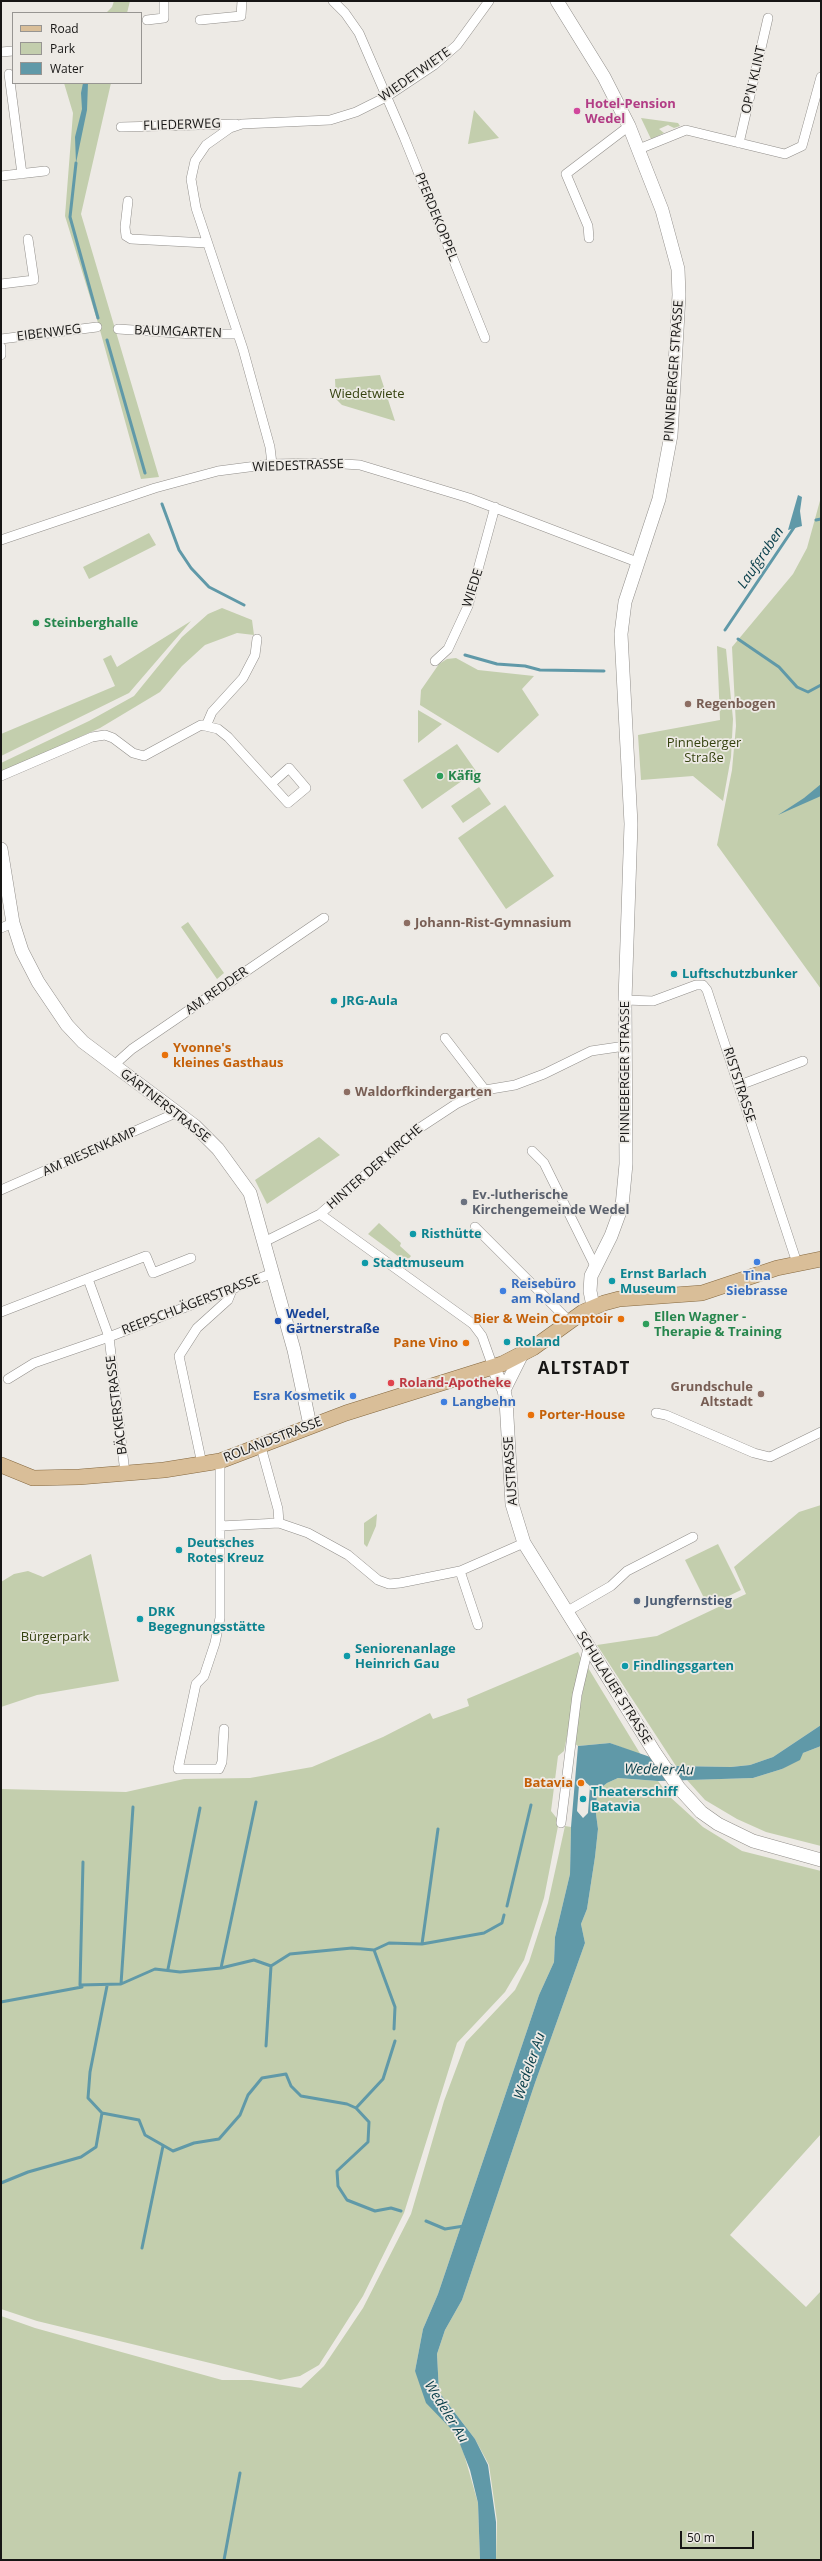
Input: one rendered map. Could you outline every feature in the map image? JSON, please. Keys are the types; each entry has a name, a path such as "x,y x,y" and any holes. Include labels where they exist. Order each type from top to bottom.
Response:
{"main road":[{"name":"ROLANDSTRASSE","path":"1,1465 33,1478 80,1477 125,1473 220,1461 261,1447 310,1425 493,1367 522,1354 568,1321 593,1306 619,1299 702,1293 797,1263 821,1259"}],"street":[{"path":"147,20 164,18 164,1"},
{"path":"200,20 245,17 242,1"},
{"name":"PFERDEKOPPEL","path":"333,1 345,13 359,33 485,338"},
{"name":"WIEDETWIETE","path":"272,464 270,447 237,334 196,208 192,186 194,166 200,152 214,138 242,124 330,120 356,112 386,97 434,65 457,45 488,1"},
{"name":"PINNEBERGER STRASSE","path":"557,1 604,77 639,149 664,217 678,269 679,296 671,435 659,499 625,602 621,634 631,824 625,1000 626,1164 622,1206 611,1236 595,1266 589,1286 593,1306"},
{"name":"OP'N KLINT","path":"739,143 768,18"},
{"path":"1,52 12,51"},
{"path":"8,73 22,174"},
{"path":"639,149 686,130 785,154 802,146 821,77"},
{"name":"FLIEDERWEG","path":"121,127 242,124"},
{"path":"589,238 588,226 566,174 629,126"},
{"path":"1,176 46,171"},
{"path":"128,201 125,228 126,236 131,239 208,243"},
{"path":"1,284 34,280 28,239"},
{"name":"EIBENWEG","path":"1,339 97,327"},
{"name":"BAUMGARTEN","path":"118,329 192,334 237,334"},
{"name":"EIBENWEG","path":"1,346 1,355"},
{"name":"WIEDESTRASSE","path":"1,540 161,486 218,471 272,464 328,463 360,466 495,507 637,562"},
{"name":"WIEDE","path":"435,661 448,649 468,606 495,507"},
{"path":"206,726 212,712 243,678 255,655 257,639"},
{"path":"1,776 92,737 105,735 113,738 133,753 144,756 193,728 206,726 218,729 228,737 271,784"},
{"name":"GÄRTNERSTRASSE","path":"1,849 13,923 22,951 67,1024 83,1042 113,1066 178,1112 211,1141 235,1171 250,1193 267,1240 273,1273 294,1350 310,1425"},
{"name":"AM REDDER","path":"113,1066 132,1049 324,918"},
{"path":"1,928 13,923"},
{"name":"RISTSTRASSE","path":"625,1000 653,1000 703,984 707,990 740,1085 797,1263"},
{"path":"445,1038 486,1090"},
{"name":"HINTER DER KIRCHE","path":"267,1240 322,1212 418,1129 456,1104 486,1090 515,1085 544,1074 591,1051 625,1046"},
{"path":"740,1085 803,1061"},
{"name":"AM RIESENKAMP","path":"1,1190 178,1112"},
{"path":"532,1152 544,1163 595,1266"},
{"path":"322,1212 473,1324 482,1336 493,1367"},
{"path":"475,1227 568,1321"},
{"path":"1,1312 146,1256 153,1273 192,1258"},
{"name":"REEPSCHLÄGERSTRASSE","path":"8,1379 34,1363 109,1337 273,1273"},
{"name":"REEPSCHLÄGERSTRASSE","path":"88,1279 109,1337"},
{"path":"202,1464 179,1356 196,1328 228,1300 232,1290"},
{"name":"BÄCKERSTRASSE","path":"109,1337 125,1473"},
{"path":"504,1390 522,1354"},
{"name":"AUSTRASSE","path":"493,1367 504,1390 508,1412 512,1504 524,1543 566,1612"},
{"path":"656,1413 666,1415 754,1453 770,1457 821,1432"},
{"path":"261,1447 278,1509 279,1523"},
{"path":"220,1461 220,1618 215,1644 204,1676 196,1684 178,1770 219,1769 222,1762 224,1729"},
{"path":"220,1526 279,1523 308,1533 333,1546 364,1567 378,1580 400,1583 460,1571 524,1543"},
{"path":"566,1612 611,1586 627,1571 693,1537"},
{"path":"460,1571 478,1625"},
{"name":"SCHULAUER STRASSE","path":"566,1612 655,1753 679,1788 701,1812 734,1834 753,1841 821,1860"},
{"path":"561,1823 577,1695 588,1648"}],"green space":[{"path":"114,1 130,1 127,12 107,12 112,7"},
{"path":"64,84 111,84 81,214 159,477 141,479 98,323 65,216 73,113"},
{"path":"474,110 499,138 468,144"},
{"path":"641,118 678,123 680,126 674,128 668,125 659,129 664,133 651,139"},
{"name":"Wiedetwiete","path":"380,375 395,421 342,405 336,399 335,379"},
{"path":"821,497 821,989 717,845 732,770 736,726 732,647 793,574 807,548"},
{"path":"149,533 156,545 89,579 83,567"},
{"path":"222,608 252,620 254,635 237,633 205,645 182,666 160,692 100,728 1,772 1,763 89,721 134,696 182,637 208,614"},
{"path":"191,621 129,693 1,756 1,734 115,686 103,659 111,655 117,667"},
{"name":"Pinneberger Straße","path":"717,646 726,649 733,719 731,757 723,801 693,776 641,780 638,735 720,720"},
{"path":"456,658 478,670 534,676 522,689 539,715 498,753 420,705 421,690 439,664 447,659"},
{"path":"418,710 442,724 418,743"},
{"name":"Käfig","path":"457,744 476,771 422,809 403,780"},
{"path":"479,787 491,804 463,823 451,806"},
{"path":"505,805 554,876 506,909 458,838"},
{"path":"188,922 224,973 217,979 181,927"},
{"path":"319,1137 340,1155 267,1204 255,1180"},
{"path":"379,1223 401,1243 400,1246 411,1256 406,1262 368,1234"},
{"path":"821,1505 821,1725 773,1757 750,1765 731,1767 676,1766 597,1645 657,1636 746,1594 734,1567 799,1512"},
{"path":"377,1514 376,1526 367,1547 364,1544 364,1523"},
{"path":"718,1544 741,1590 708,1606 685,1560"},
{"name":"Bürgerpark","path":"91,1554 119,1681 37,1695 1,1707 1,1582 14,1574 28,1571 43,1577"},
{"path":"578,1652 582,1660 564,1751 558,1756 551,1811 559,1821 544,1898 524,1960 505,1992 457,2043 404,2213 363,2296 319,2365 300,2376 280,2380 37,2321 1,2309 1,1789 126,1792 184,1779 250,1778 312,1767 383,1737 430,1713 433,1719 469,1706 467,1699"},
{"path":"587,1666 641,1755 610,1743 578,1746 574,1743"},
{"path":"821,1746 821,1846 766,1832 737,1819 705,1800 687,1780 753,1778 782,1769 803,1753"},
{"path":"618,1778 658,1781 669,1796 703,1827 742,1851 821,1871 821,2134 730,2235 806,2307 821,2291 821,2560 496,2560 497,2521 489,2465 475,2439 439,2392 437,2354 445,2330 462,2300 535,2083 585,1943 581,1924 587,1909 595,1857 598,1829 596,1814 597,1791 607,1783"},
{"path":"565,1826 571,1827 570,1874 555,1937 554,1962 539,1995 438,2294 423,2329 415,2371 456,2434 464,2454 478,2503 480,2560 1,2560 1,2316 35,2328 222,2380 251,2380 301,2388 324,2366 363,2308 411,2214 444,2101 466,2042 515,1990 529,1962 548,1903"}],"water":[{"path":"83,84 88,84 87,110 76,163 75,137 82,109 81,93"},
{"path":"798,495 802,497 800,511 802,526 788,530"},
{"path":"821,784 821,796 778,815 804,798"},
{"name":"Wedeler Au","path":"821,1725 821,1746 803,1753 800,1760 782,1769 753,1778 658,1781 618,1778 607,1783 597,1791 596,1814 598,1829 595,1857 587,1909 581,1924 585,1943 535,2083 462,2300 445,2330 437,2354 439,2392 475,2439 488,2465 496,2522 496,2560 480,2560 478,2503 470,2470 456,2434 426,2403 415,2371 423,2329 438,2294 539,1995 554,1962 555,1937 570,1874 571,1827 578,1746 610,1743 676,1766 731,1767 750,1765 773,1757","holes":["584,1781 590,1786 588,1813 583,1818 577,1811 579,1785"]}],"waterway":[{"path":"76,163 70,217 98,318"},
{"path":"107,340 145,473"},
{"path":"162,504 179,550 191,568 209,587 244,605"},
{"name":"Laufgraben","path":"816,520 821,519"},
{"name":"Laufgraben","path":"725,630 795,526"},
{"path":"738,639 779,667 797,687 808,692 821,685"},
{"path":"465,655 497,664 525,666 540,670 604,671"},
{"path":"221,1968 256,1802"},
{"path":"507,1906 531,1805"},
{"path":"121,1984 133,1807"},
{"path":"168,1969 200,1808"},
{"path":"422,1944 438,1829"},
{"path":"80,1985 83,1862"},
{"path":"1,2002 82,1987 80,1985 121,1984 155,1969 180,1972 221,1968 254,1960 271,1966 290,1954 352,1948 374,1950 389,1943 422,1944 484,1933 502,1923 504,1915"},
{"path":"374,1950 395,2007 394,2029"},
{"path":"266,2046 271,1966"},
{"path":"107,1986 90,2072 88,2098 102,2113 139,2120 145,2135 173,2151 194,2143 219,2139 240,2115 248,2095 262,2078 286,2074 291,2086 301,2096 347,2104 356,2108 369,2122 368,2142 337,2171 338,2186 347,2200 375,2211 391,2208 401,2211"},
{"path":"356,2108 383,2079 395,2041"},
{"path":"1,2183 28,2172 81,2157 96,2147 102,2113"},
{"path":"142,2248 163,2146"},
{"path":"426,2221 445,2229 464,2226"},
{"path":"224,2560 240,2473"}],"place":[{"name":"Hotel-Pension Wedel","path":"577,111"},
{"name":"Steinberghalle","path":"36,623"},
{"name":"Regenbogen","path":"688,704"},
{"name":"Käfig","path":"440,776"},
{"name":"Johann-Rist-Gymnasium","path":"407,923"},
{"name":"Luftschutzbunker","path":"674,974"},
{"name":"JRG-Aula","path":"334,1001"},
{"name":"Yvonne's kleines Gasthaus","path":"165,1055"},
{"name":"Waldorfkindergarten","path":"347,1092"},
{"name":"Ev.-lutherische Kirchengemeinde Wedel","path":"464,1202"},
{"name":"Risthütte","path":"413,1234"},
{"name":"Tina Siebrasse","path":"757,1262"},
{"name":"Stadtmuseum","path":"365,1263"},
{"name":"Ernst Barlach Museum","path":"612,1281"},
{"name":"Reisebüro am Roland","path":"503,1291"},
{"name":"Bier & Wein Comptoir","path":"621,1319"},
{"name":"Wedel, Gärtnerstraße","path":"278,1321"},
{"name":"Ellen Wagner - Therapie & Training","path":"646,1324"},
{"name":"Roland","path":"507,1342"},
{"name":"Pane Vino","path":"466,1343"},
{"name":"Roland-Apotheke","path":"391,1383"},
{"name":"Grundschule Altstadt","path":"761,1394"},
{"name":"Esra Kosmetik","path":"353,1396"},
{"name":"Langbehn","path":"444,1402"},
{"name":"Porter-House","path":"531,1415"},
{"name":"Deutsches Rotes Kreuz","path":"179,1550"},
{"name":"Jungfernstieg","path":"637,1601"},
{"name":"DRK Begegnungsstätte","path":"140,1619"},
{"name":"Seniorenanlage Heinrich Gau","path":"347,1656"},
{"name":"Findlingsgarten","path":"625,1666"},
{"name":"Batavia","path":"581,1783"},
{"name":"Theaterschiff Batavia","path":"583,1799"}],"district":[{"name":"ALTSTADT","path":"584,1369"}]}
